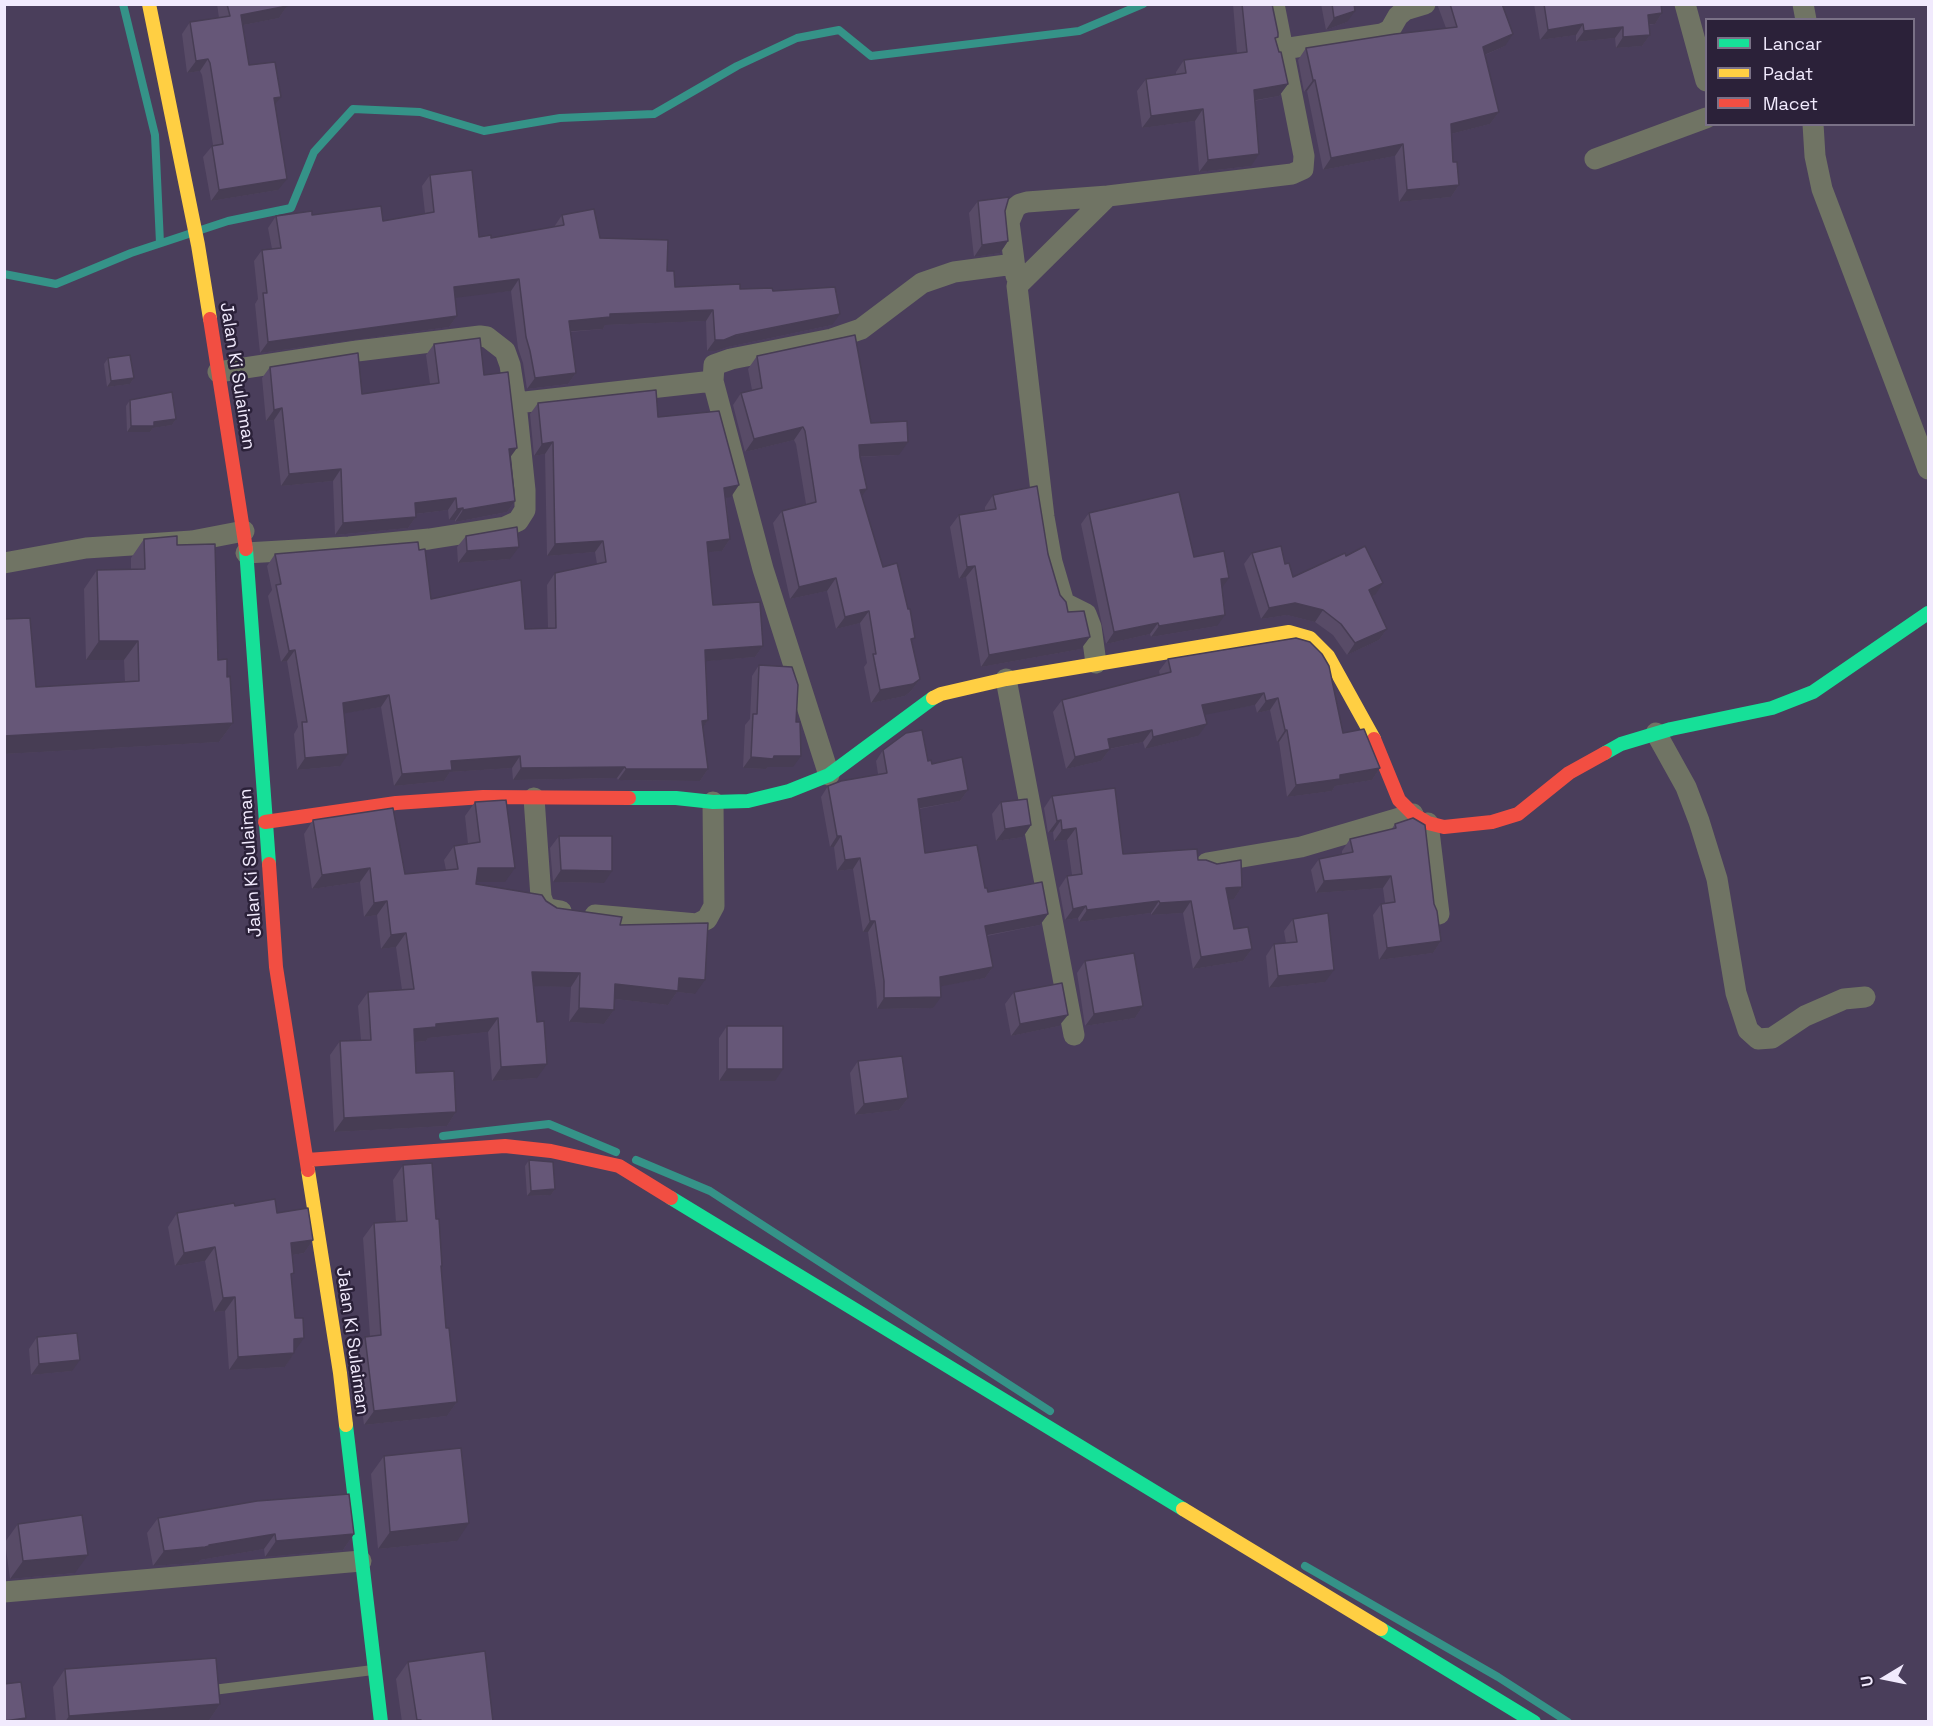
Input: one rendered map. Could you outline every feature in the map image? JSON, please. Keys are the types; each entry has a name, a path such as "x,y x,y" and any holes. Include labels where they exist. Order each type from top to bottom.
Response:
{"street":[{"name":"Jalan Ki Sulaiman","path":"149,4 198,245 244,531 276,967 340,1372 381,1722"},
{"path":"1096,663 1091,627 1086,614 1064,603 1052,562 1043,506 1009,222 1015,208 1020,204 1292,174 1303,169 1304,156 1274,4"},
{"path":"1283,49 1382,34 1390,30 1398,16 1406,10 1425,4"},
{"path":"1685,4 1705,74"},
{"path":"1595,159 1705,119"},
{"path":"1813,126 1815,156 1822,189 1929,469"},
{"path":"1017,286 1108,196"},
{"path":"829,775 763,569 713,381 714,365 718,362 832,339 861,329 922,283 954,272 1014,264"},
{"path":"218,372 357,351 480,336 487,337 505,351 510,365 516,403 525,490 525,510 518,521 505,527 429,539 350,547 246,553"},
{"path":"516,403 713,381"},
{"path":"4,563 86,548 200,540 244,531"},
{"path":"265,822 396,803 483,797 675,798 713,802 748,801 789,791 829,775 928,700 958,689 1096,663 1289,632 1310,638 1328,656 1371,732 1399,800 1421,819 1444,826 1462,826 1492,822 1518,814 1556,782 1610,749 1656,733 1773,708 1800,698 1845,672 1929,613"},
{"path":"1006,679 1074,1035"},
{"path":"1656,733 1686,787 1700,820 1717,879 1736,993 1748,1030 1758,1040 1772,1038 1805,1016 1825,1007 1844,999 1865,997"},
{"path":"534,798 542,897 544,905 549,909 622,919 697,924 707,920 714,906 713,802"},
{"path":"1207,863 1301,847 1421,819"},
{"path":"1421,819 1439,914"},
{"path":"307,1160 505,1146 551,1151 620,1166 1534,1722"},
{"path":"4,1592 361,1561"}],"lane":[{"path":"213,1690 374,1670"}],"building":[{"path":"227,4 287,4 287,6 241,15 249,65 275,62 281,97 274,98 287,179 219,190 212,146 223,144 210,63 208,59 196,61 190,22 230,16"},
{"path":"1242,4 1272,4 1278,33 1278,37 1275,38 1279,52 1281,52 1288,84 1254,90 1259,154 1208,160 1203,109 1151,116 1146,79 1186,73 1184,60 1247,52"},
{"path":"1332,4 1354,4 1355,11 1334,18"},
{"path":"1450,4 1502,4 1513,34 1483,47 1499,112 1451,124 1453,162 1457,162 1459,185 1407,190 1403,144 1331,158 1306,48 1457,27"},
{"path":"1544,4 1661,4 1662,13 1648,15 1650,35 1623,37 1623,27 1584,31 1583,24 1548,30"},
{"path":"472,170 479,237 491,235 491,238 564,225 562,215 594,209 600,238 668,240 667,271 674,271 675,287 740,284 740,289 772,288 773,291 835,287 840,314 736,335 724,340 715,340 713,310 610,314 610,317 569,321 576,373 535,378 526,337 519,279 454,287 457,316 268,342 263,293 267,293 262,250 281,248 276,216 312,211 312,215 381,206 383,221 434,212 430,175"},
{"path":"1009,197 1005,211 1008,241 982,245 978,201"},
{"path":"855,335 871,423 907,421 908,442 859,445 867,489 860,490 883,567 897,563 908,609 910,609 915,638 911,639 920,679 913,684 880,690 873,654 876,654 869,611 845,617 836,578 799,587 782,511 816,502 805,431 803,427 754,439 741,393 762,388 757,356"},
{"path":"480,338 484,375 508,372 517,448 509,449 515,501 463,510 463,508 457,509 456,498 415,503 416,517 343,523 341,469 289,474 282,408 274,410 270,367 358,353 362,394 439,383 434,344"},
{"path":"130,355 134,378 111,381 108,358"},
{"path":"656,390 658,417 719,411 739,485 724,488 730,539 707,542 713,605 760,602 763,646 705,650 708,720 702,721 708,769 521,768 520,756 451,761 452,770 402,774 389,695 343,703 348,754 305,758 302,722 307,722 295,650 289,651 276,585 281,584 275,554 418,542 419,550 425,549 431,599 521,580 525,629 556,628 555,573 606,562 603,541 555,544 553,442 542,444 538,403"},
{"path":"172,392 176,419 154,422 154,426 131,426 130,400"},
{"path":"1037,486 1048,554 1060,595 1066,602 1068,612 1084,611 1090,637 989,655 975,566 967,567 959,515 996,509 993,495"},
{"path":"1179,492 1194,557 1224,551 1229,578 1221,579 1225,615 1159,626 1158,623 1114,632 1089,513"},
{"path":"517,527 519,547 467,551 466,536"},
{"path":"177,536 177,545 215,544 218,660 227,659 233,723 4,736 4,618 30,618 36,687 139,681 138,641 99,641 97,570 145,569 144,539"},
{"path":"1281,546 1285,564 1289,563 1293,577 1365,546 1383,583 1369,590 1387,629 1355,643 1341,624 1323,610 1295,603 1269,608 1252,553"},
{"path":"1296,638 1310,642 1322,654 1329,666 1343,733 1364,729 1380,768 1340,775 1340,779 1296,785 1287,730 1285,730 1278,698 1266,701 1264,693 1202,705 1207,724 1153,737 1152,730 1108,739 1110,749 1075,757 1062,700 1171,672 1168,659"},
{"path":"759,665 792,667 798,685 796,722 800,722 801,756 774,756 773,759 751,757 753,714 757,714"},
{"path":"922,730 928,761 931,760 932,764 962,757 968,790 918,799 925,853 977,845 985,888 988,892 1042,882 1048,914 985,926 993,967 940,977 941,997 884,998 884,981 875,921 870,921 860,858 845,860 841,836 837,836 828,786 841,781 887,773 883,750 906,733"},
{"path":"1115,788 1123,854 1197,849 1198,860 1217,864 1241,860 1242,887 1226,888 1234,929 1248,927 1252,949 1201,957 1191,901 1160,903 1159,901 1087,910 1086,906 1073,909 1067,876 1082,874 1076,828 1062,830 1061,820 1057,821 1052,796"},
{"path":"1027,799 1031,825 1005,829 1001,802"},
{"path":"506,800 515,868 478,868 476,884 542,895 546,901 557,908 622,917 620,925 708,923 705,980 679,978 678,991 615,984 614,1010 579,1008 580,973 532,972 537,1022 544,1021 547,1064 501,1067 498,1018 436,1024 436,1027 414,1029 416,1073 454,1071 456,1112 344,1118 340,1041 371,1040 368,992 414,989 406,933 391,935 387,901 374,903 370,868 322,875 313,820 393,808 405,874 458,869 454,846 480,842 475,802"},
{"path":"1413,818 1425,825 1434,904 1441,941 1387,948 1381,904 1395,902 1391,876 1324,881 1319,859 1353,852 1350,839 1396,828 1395,824"},
{"path":"559,836 612,836 612,871 561,870"},
{"path":"1328,913 1334,970 1278,976 1274,944 1297,942 1293,919"},
{"path":"1134,953 1143,1006 1094,1014 1085,961"},
{"path":"1062,983 1068,1015 1020,1024 1014,992"},
{"path":"727,1026 783,1026 783,1069 727,1069"},
{"path":"902,1056 908,1098 864,1104 858,1061"},
{"path":"529,1160 553,1162 555,1189 531,1191"},
{"path":"432,1163 436,1219 439,1219 446,1328 449,1328 457,1402 374,1411 365,1337 381,1335 374,1223 407,1221 403,1165"},
{"path":"275,1199 277,1213 308,1208 313,1240 291,1243 295,1318 303,1318 304,1338 294,1339 294,1353 238,1357 235,1297 223,1298 215,1247 184,1253 177,1213 234,1203 235,1206"},
{"path":"77,1333 80,1360 39,1364 37,1337"},
{"path":"461,1448 469,1523 390,1532 384,1456"},
{"path":"349,1494 354,1534 276,1541 275,1534 205,1547 164,1551 158,1518 257,1501"},
{"path":"82,1515 88,1555 23,1561 18,1524"},
{"path":"485,1651 493,1722 421,1722 417,1720 408,1662"},
{"path":"216,1658 220,1704 69,1716 65,1669"},
{"path":"21,1682 26,1718 4,1721 4,1684"}],"waterway":[{"path":"123,4 155,135 160,243"},
{"path":"4,274 56,284 131,253 228,221 291,208 314,152 353,109 420,112 484,131 560,118 654,114 737,66 797,38 839,30 871,56 1079,31 1143,4"},
{"path":"443,1136 549,1124 616,1152"},
{"path":"636,1160 710,1191 1050,1411"},
{"path":"1305,1566 1498,1677 1568,1722"}],"traffic: fast":[{"path":"246,549 269,864"},
{"path":"1605,753 1621,744 1671,729 1772,708 1813,692 1928,613"},
{"path":"629,798 676,798 713,802 748,801 789,791 829,775 933,698"},
{"path":"671,1198 1183,1509"},
{"path":"346,1425 381,1722"},
{"path":"1381,1629 1534,1722"}],"traffic: slow":[{"path":"149,4 198,245 210,319"},
{"path":"933,698 941,694 1006,679 1289,632 1310,638 1328,656 1374,739"},
{"path":"308,1170 346,1425"},
{"path":"1183,1509 1381,1629"}],"traffic: jam":[{"path":"210,319 246,549"},
{"path":"1374,739 1399,800 1413,814 1428,823 1444,827 1492,822 1518,814 1569,773 1605,753"},
{"path":"265,822 396,803 483,797 629,798"},
{"path":"269,864 276,967 308,1170"},
{"path":"307,1160 505,1146 551,1151 619,1166 671,1198"}]}
